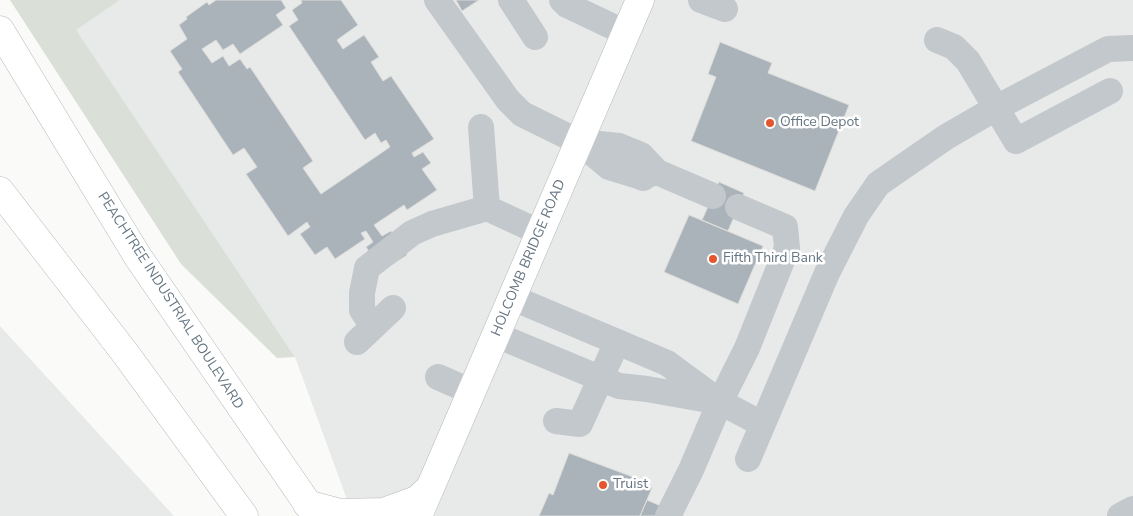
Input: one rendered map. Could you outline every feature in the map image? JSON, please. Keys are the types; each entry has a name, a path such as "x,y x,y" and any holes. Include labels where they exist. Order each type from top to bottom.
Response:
{"main road":[{"name":"HOLCOMB BRIDGE ROAD","path":"418,516 640,0"},
{"name":"PEACHTREE INDUSTRIAL BOULEVARD","path":"0,30 138,257 312,510"},
{"path":"0,191 125,353 244,516"},
{"path":"312,510 340,513 384,512 417,500 430,488"}],"lane":[{"path":"437,0 513,91 522,114 579,142 619,146 641,155 649,179 713,196"},
{"path":"511,0 536,37"},
{"path":"562,0 567,5 626,33"},
{"path":"701,0 725,10"},
{"path":"937,40 954,47 968,61 1016,141 1110,91"},
{"path":"748,460 827,273 856,216 878,184 946,137 996,108 1108,49 1133,48"},
{"path":"480,216 481,127"},
{"path":"668,516 747,348 787,248 785,227 738,207"},
{"path":"393,308 365,334 362,293 367,268 412,233 432,224 480,216 541,232"},
{"path":"513,298 667,363 720,402 762,424"},
{"path":"496,335 619,386 648,389 720,402"},
{"path":"556,421 580,424 617,342"},
{"path":"438,377 472,392"},
{"path":"1120,516 1133,509"}],"shaded area":[{"path":"10,0 120,0 76,30 295,357 277,358 181,264"},
{"path":"120,0 1133,0 1133,516 353,516 295,357 75,30"},
{"path":"0,326 174,516 0,516"}],"building":[{"path":"216,0 281,0 286,8 276,15 283,25 240,54 233,44 223,50 216,40 202,49 212,63 223,56 229,66 240,59 247,69 250,67 313,161 303,168 321,194 390,147 386,140 381,143 375,133 365,140 289,26 298,20 292,10 302,3 301,0 341,0 358,25 337,40 343,49 364,35 379,57 371,62 383,81 391,76 434,139 412,153 414,157 423,152 431,163 422,169 437,190 407,210 404,205 374,225 382,236 391,231 407,255 382,271 366,247 373,242 366,231 361,233 365,239 335,259 327,247 315,255 300,234 310,227 307,222 288,236 246,174 257,167 244,148 233,155 178,72 182,69 170,51 187,39 179,25 187,19 186,17 207,2 209,5"},
{"path":"456,0 479,0 462,11"},
{"name":"Office Depot","path":"720,42 772,63 768,73 849,105 815,191 691,141 716,77 708,74"},
{"path":"719,182 744,193 728,231 702,220"},
{"name":"Fifth Third Bank","path":"689,215 763,246 738,304 664,272"},
{"name":"Truist","path":"569,453 649,483 648,486 652,488 640,516 539,516 549,493 553,495"},
{"path":"647,500 684,516 640,516"}],"place":[{"name":"Office Depot","path":"770,123"},
{"name":"Fifth Third Bank","path":"713,259"},
{"name":"Truist","path":"603,485"}]}
